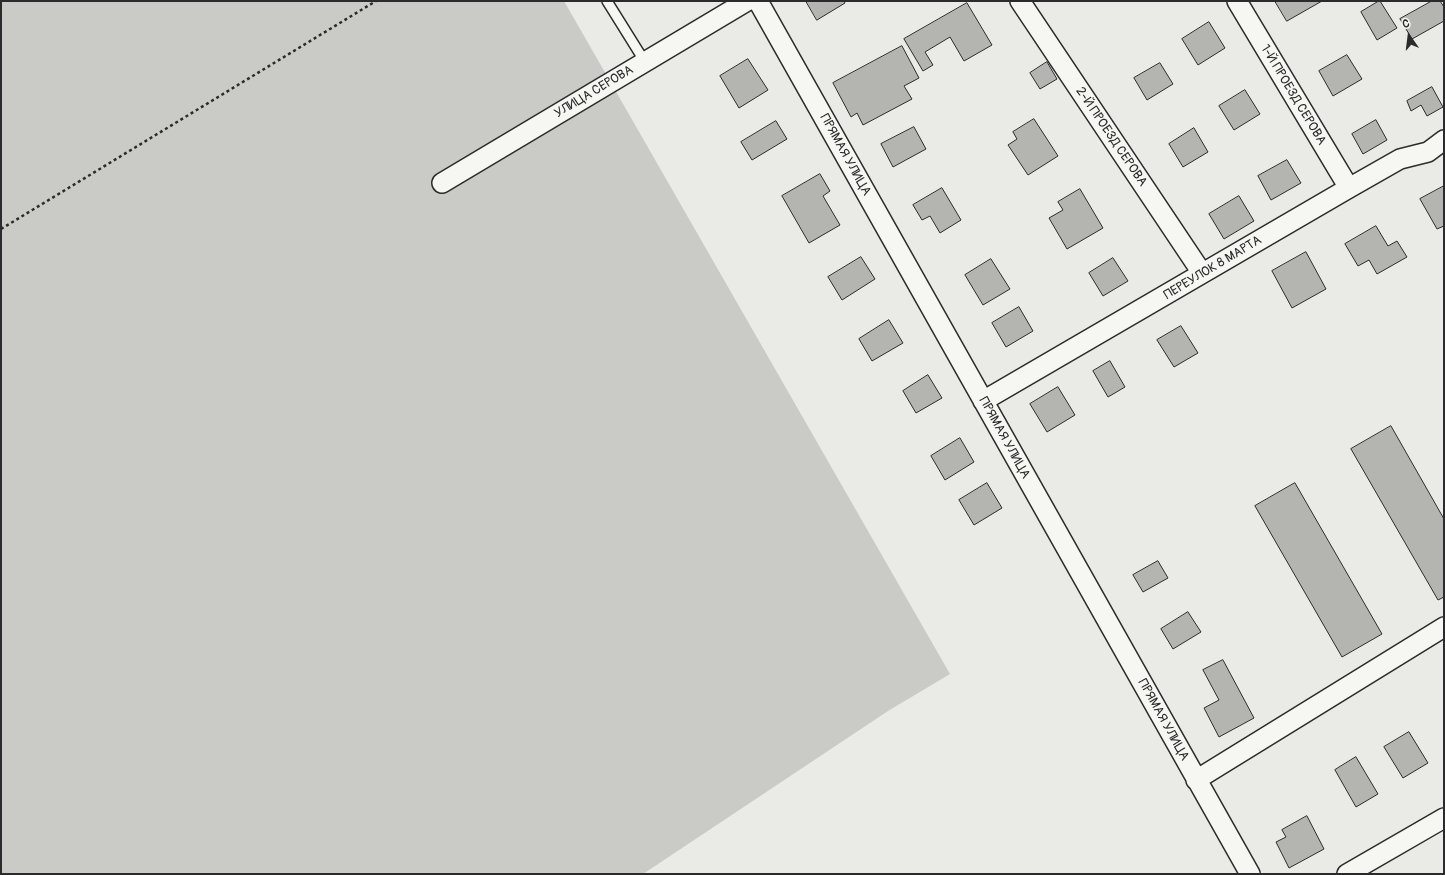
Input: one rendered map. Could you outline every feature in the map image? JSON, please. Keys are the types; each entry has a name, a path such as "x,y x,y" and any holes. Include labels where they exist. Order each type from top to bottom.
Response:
{"street":[{"name":"УЛИЦА СЕРОВА","path":"442,183 747,1"},
{"name":"ПРЯМАЯ УЛИЦА","path":"758,1 1250,874"},
{"name":"2-Й ПРОЕЗД СЕРОВА","path":"1020,1 1202,273"},
{"name":"1-Й ПРОЕЗД СЕРОВА","path":"1237,1 1349,188"},
{"name":"ПЕРЕУЛОК 8 МАРТА","path":"983,401 1400,159 1428,152 1444,140"},
{"path":"1196,780 1444,627"},
{"path":"1347,874 1444,818"}],"lane":[{"path":"608,1 645,62"}],"path":[{"path":"1,229 376,1"}],"shaded area":[{"path":"1,1 564,1 950,674 888,711 643,874 1,874"}],"building":[{"path":"806,1 844,1 845,3 817,20"},
{"path":"1275,1 1322,1 1287,21"},
{"path":"1379,1 1397,28 1377,40 1361,12"},
{"path":"1432,1 1440,1 1444,7 1444,21 1412,39 1400,19"},
{"path":"967,3 992,45 964,61 950,37 925,52 933,65 923,71 904,39"},
{"path":"1209,22 1225,48 1198,65 1182,39"},
{"path":"902,46 919,78 904,86 912,99 863,125 857,113 851,117 833,83"},
{"path":"1347,55 1362,79 1333,96 1319,71"},
{"path":"748,59 768,90 739,108 720,76"},
{"path":"1047,62 1057,79 1040,89 1030,73"},
{"path":"1160,63 1173,84 1147,100 1134,78"},
{"path":"1432,87 1443,107 1427,116 1421,105 1411,111 1407,101"},
{"path":"1245,90 1260,114 1234,130 1219,106"},
{"path":"1034,119 1058,156 1028,175 1008,145 1017,139 1013,132"},
{"path":"1376,120 1387,140 1363,154 1352,134"},
{"path":"776,121 787,139 752,160 741,142"},
{"path":"914,127 926,149 893,167 881,144"},
{"path":"1194,128 1208,152 1183,167 1169,144"},
{"path":"1287,160 1301,183 1271,200 1258,176"},
{"path":"820,174 830,191 823,196 840,225 809,243 782,196"},
{"path":"1444,186 1444,226 1437,229 1420,199"},
{"path":"942,188 961,220 940,233 930,216 922,220 913,205"},
{"path":"1080,189 1103,228 1067,249 1049,218 1063,210 1058,202"},
{"path":"1239,196 1254,221 1224,239 1209,214"},
{"path":"1376,226 1388,246 1397,241 1407,257 1377,274 1369,260 1358,266 1345,244"},
{"path":"1306,252 1326,289 1292,308 1272,271"},
{"path":"861,257 875,279 842,300 828,277"},
{"path":"1113,258 1128,281 1103,296 1089,273"},
{"path":"991,259 1010,289 983,305 965,275"},
{"path":"1019,307 1033,331 1006,347 992,323"},
{"path":"889,320 903,343 872,361 859,339"},
{"path":"1181,326 1198,353 1174,367 1157,340"},
{"path":"1110,361 1125,387 1108,397 1093,371"},
{"path":"928,375 942,398 916,413 903,391"},
{"path":"1058,387 1075,415 1047,432 1030,404"},
{"path":"1391,426 1444,519 1444,597 1438,600 1351,449"},
{"path":"960,438 974,462 945,480 931,456"},
{"path":"987,483 1002,508 974,525 959,500"},
{"path":"1295,483 1382,634 1342,657 1255,506"},
{"path":"1158,561 1168,578 1143,592 1133,575"},
{"path":"1188,612 1201,632 1173,649 1161,629"},
{"path":"1223,660 1254,718 1219,737 1204,708 1219,700 1203,670"},
{"path":"1409,732 1428,763 1403,778 1384,747"},
{"path":"1356,757 1378,794 1356,807 1335,770"},
{"path":"1307,816 1324,849 1289,868 1276,842 1286,837 1282,830"}]}
